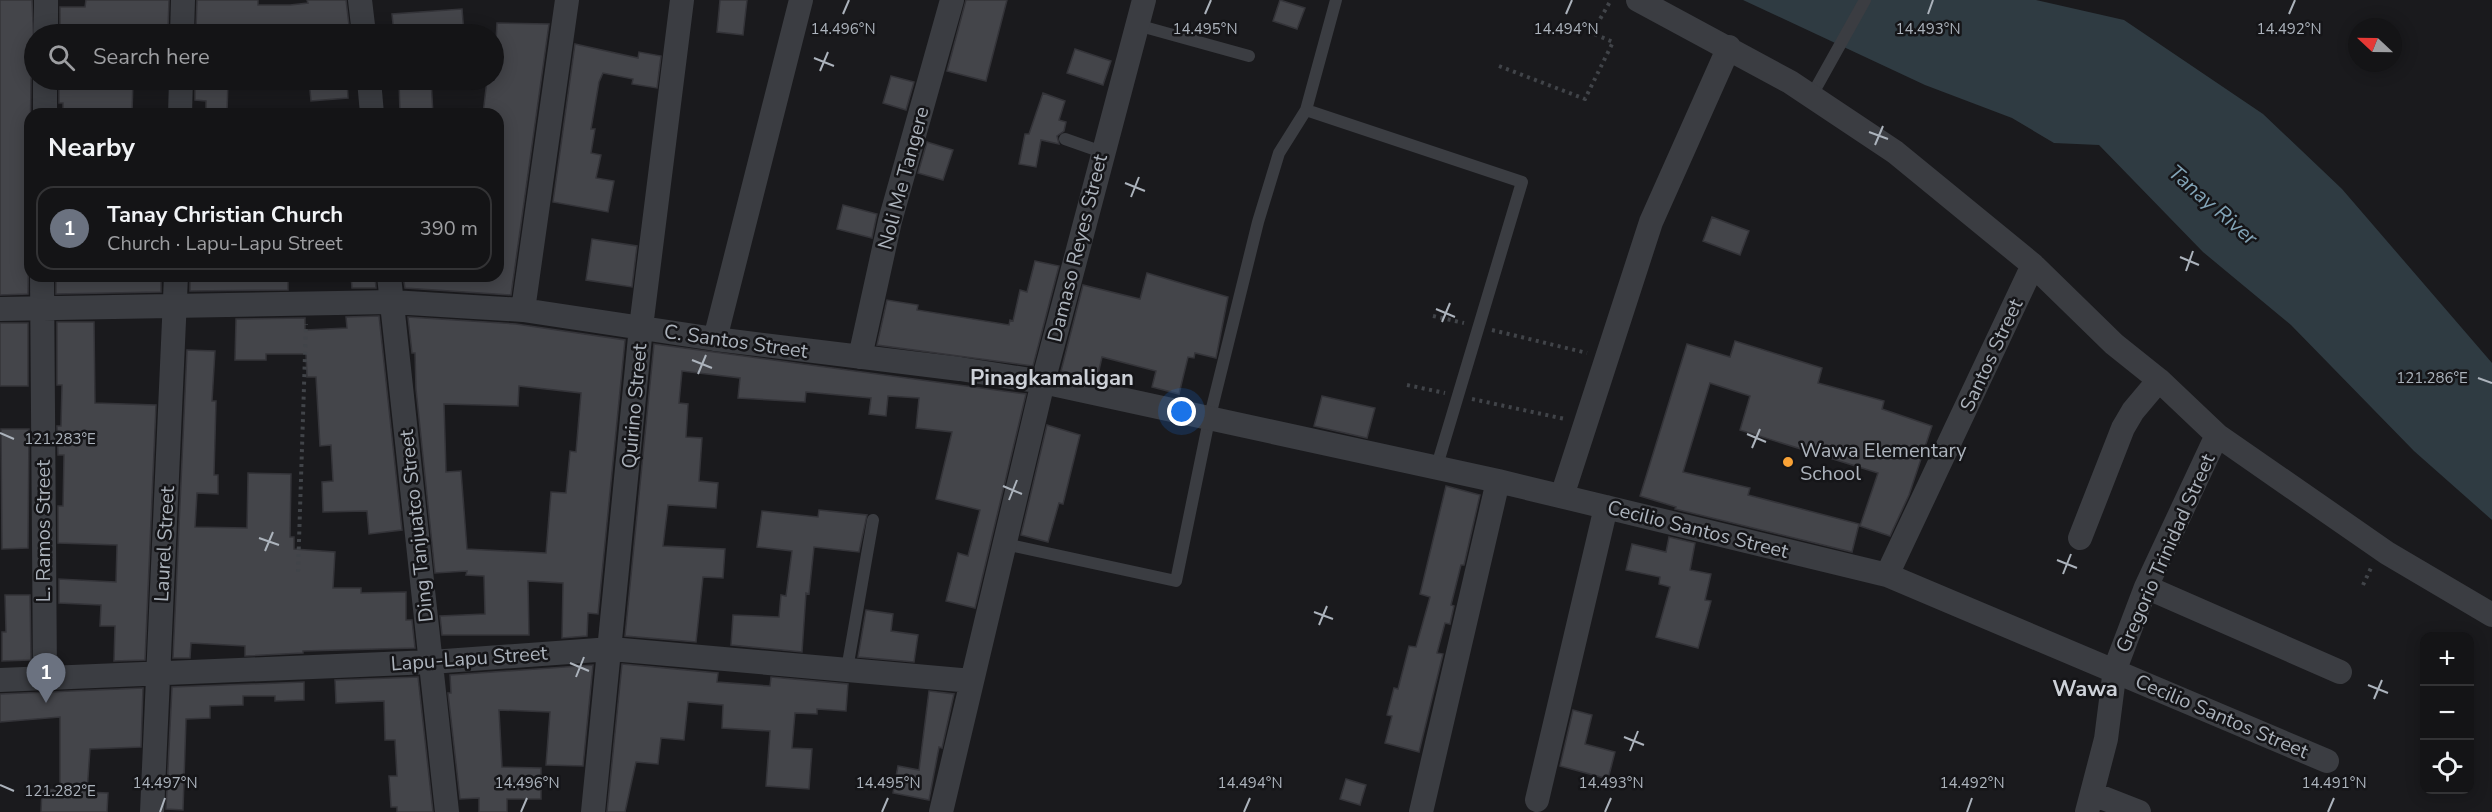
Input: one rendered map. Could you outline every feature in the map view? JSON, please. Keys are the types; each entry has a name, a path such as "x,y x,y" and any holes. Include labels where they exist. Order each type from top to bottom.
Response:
{"street":[{"path":"46,0 46,24"},
{"path":"182,24 183,0"},
{"path":"360,0 363,24"},
{"path":"523,310 567,0"},
{"name":"Quirino Street","path":"593,812 641,327 681,0"},
{"path":"715,339 801,0"},
{"name":"Noli Me Tangere","path":"860,357 890,221 952,0"},
{"name":"Damaso Reyes Street","path":"941,812 1043,382 1144,0"},
{"path":"1638,0 1730,47 1812,95 1895,153 2033,265 2114,344 2159,380 2217,435 2387,553 2492,615"},
{"path":"1562,496 1651,222 1730,47"},
{"path":"45,90 45,108"},
{"path":"180,108 181,90"},
{"path":"370,90 371,108"},
{"name":"Santos Street","path":"1887,575 2033,265"},
{"name":"L. Ramos Street","path":"42,282 45,678"},
{"name":"Laurel Street","path":"152,812 176,282"},
{"name":"Ding Tanjuatco Street","path":"390,282 447,812"},
{"name":"C. Santos Street","path":"0,309 392,302 523,310 715,339 1043,382"},
{"path":"2080,538 2123,428 2133,411 2159,380"},
{"name":"Cecilio Santos Street","path":"1043,382 1209,420 1498,481 1887,575 2115,669 2327,761"},
{"name":"Gregorio Trinidad Street","path":"2090,803 2106,739 2115,669 2146,587 2217,435"},
{"path":"1421,812 1498,481"},
{"path":"1537,800 1606,507"},
{"path":"2146,587 2340,672"},
{"name":"Lapu-Lapu Street","path":"0,680 431,662 610,649 972,681"},
{"path":"2090,803 2139,812"}],"lane":[{"path":"1005,544 1176,581 1209,420 1258,222 1279,153 1306,110 1336,0"},
{"path":"1812,95 1839,52 1865,0"},
{"path":"1137,25 1249,56"},
{"path":"1306,110 1522,182 1436,469"},
{"path":"1065,139 1102,152"},
{"path":"847,669 873,520"}],"path":[{"path":"1499,66 1585,99 1613,42 1593,33 1611,0"},
{"path":"298,572 307,304"},
{"path":"1433,316 1607,358"},
{"path":"1407,385 1585,424"}],"water":[{"name":"Tanay River","path":"1743,0 2036,0 2124,20 2263,114 2342,189 2492,363 2492,520 2414,451 2291,325 2203,252 2099,145 2054,143 2012,118 1925,85"}],"building":[{"path":"0,0 32,0 33,24 24,24 24,90 31,90 31,108 24,108 24,282 28,282 28,294 0,295"},
{"path":"86,0 169,0 168,24 60,24 60,7 85,7"},
{"path":"197,0 258,0 258,5 290,5 308,3 307,0 346,0 349,24 196,24"},
{"path":"720,0 747,0 743,35 717,32"},
{"path":"966,0 1007,0 986,81 947,71"},
{"path":"1280,0 1305,8 1297,29 1273,21"},
{"path":"462,9 463,24 393,24 392,14"},
{"path":"497,23 549,24 511,295 405,288 404,282 504,282 504,108 484,108 486,90 504,90 504,24"},
{"path":"575,44 638,58 639,52 661,56 657,88 632,84 633,79 603,73 599,82 591,129 595,129 591,153 601,155 596,178 614,181 608,212 553,202"},
{"path":"1075,49 1111,61 1103,85 1067,73"},
{"path":"891,76 914,82 906,110 883,103"},
{"path":"59,90 133,90 132,108 63,108 63,103 59,103"},
{"path":"195,90 228,90 227,108 206,108 206,101 195,100"},
{"path":"310,90 348,90 348,98 311,101"},
{"path":"399,90 432,90 433,108 400,108"},
{"path":"1043,93 1065,101 1059,120 1066,122 1064,131 1057,136 1059,144 1041,140 1036,167 1019,164 1025,134 1029,134"},
{"path":"927,142 953,150 943,180 918,173"},
{"path":"843,205 877,214 872,238 837,229"},
{"path":"1712,217 1749,231 1740,255 1703,241"},
{"path":"592,239 637,246 632,287 586,280"},
{"path":"1035,261 1059,266 1033,366 877,345 887,300 918,305 917,310 1009,325 1010,320 1013,321 1020,290 1027,292"},
{"path":"1147,273 1228,297 1216,358 1195,353 1194,358 1188,357 1179,394 1152,387 1156,371 1102,357 1097,379 1061,371 1083,285 1140,299"},
{"path":"56,282 161,282 161,292 56,294"},
{"path":"190,282 288,282 288,290 190,291"},
{"path":"352,282 376,282 376,288 352,288"},
{"path":"379,316 402,530 369,534 367,511 323,512 322,482 333,481 331,445 320,446 316,377 307,377 306,354 266,354 266,360 235,360 236,319 305,318 305,330 347,328 346,317"},
{"path":"408,317 516,324 625,340 598,614 588,613 587,636 562,638 563,583 528,581 529,635 442,635 440,616 485,614 484,576 466,575 467,571 435,573 416,389 415,353 412,353","holes":["519,386 581,393 576,452 570,451 566,493 551,492 546,553 467,549 461,471 446,472 444,404 518,406"]},
{"path":"57,322 94,322 95,403 156,405 145,660 114,661 115,626 100,626 101,605 59,603 59,579 116,582 117,545 58,543 58,506 63,506 64,455 58,455 57,426 61,426 62,385 57,385"},
{"path":"0,323 28,323 28,386 0,386"},
{"name":"Wawa Elementary School","path":"1735,341 1822,368 1818,383 1884,401 1882,409 1932,426 1909,495 1890,536 1860,526 1878,473 1740,430 1750,396 1710,383 1683,472 1750,488 1748,495 1859,524 1852,552 1675,509 1676,507 1640,496 1687,344 1730,357"},
{"path":"654,344 1026,394 975,608 946,601 958,553 968,556 980,510 936,499 952,432 916,428 919,398 888,396 886,416 869,414 871,398 806,392 805,402 738,398 740,378 682,371 679,403 688,404 686,437 702,438 699,481 718,483 716,508 668,505 663,546 725,549 723,578 703,577 696,642 625,636"},
{"path":"187,350 215,351 212,401 216,401 214,475 218,475 218,494 197,493 195,527 247,528 248,473 291,474 290,537 294,537 294,549 335,552 333,588 361,588 361,593 406,592 406,620 412,620 415,648 303,651 303,653 245,656 245,646 191,643 190,658 173,658"},
{"path":"1322,396 1375,408 1367,438 1314,426"},
{"path":"1047,425 1080,435 1063,504 1059,503 1048,542 1021,535"},
{"path":"1,429 29,429 28,548 2,549"},
{"path":"1446,486 1480,495 1464,565 1461,565 1451,605 1454,606 1450,624 1445,623 1437,653 1443,654 1419,752 1385,743 1392,716 1387,715 1394,688 1398,689 1409,646 1416,647 1430,597 1420,594"},
{"path":"819,510 867,515 859,552 814,547 809,594 806,593 802,652 731,645 733,615 779,617 781,595 786,596 792,551 757,547 762,511 818,517"},
{"path":"1669,537 1695,543 1690,570 1711,574 1705,600 1711,601 1698,648 1656,637 1670,587 1659,584 1660,577 1626,570 1632,544 1666,552"},
{"path":"5,595 30,595 31,660 2,661 2,632 6,632"},
{"path":"866,610 893,614 891,631 918,635 914,662 858,657"},
{"path":"622,664 718,673 717,682 770,686 771,677 848,684 846,711 817,709 817,714 795,713 792,748 812,749 809,789 766,786 770,731 722,728 723,705 688,702 684,740 661,738 658,764 636,762 625,812 607,812"},
{"path":"593,665 583,766 546,765 550,712 499,710 502,767 541,768 541,799 507,799 507,812 479,812 479,798 460,799 448,693 451,693 450,675"},
{"path":"418,677 433,812 397,812 397,807 391,807 389,776 397,776 395,740 385,740 384,701 336,703 335,680"},
{"path":"304,682 304,700 275,701 275,696 243,696 243,705 210,706 210,718 186,719 183,810 166,809 172,687"},
{"path":"143,688 141,747 90,749 87,792 108,793 107,812 41,812 42,789 60,790 60,717 0,722 0,694"},
{"path":"929,691 954,694 942,748 939,747 929,800 893,793 898,766 919,770"},
{"path":"1573,710 1592,715 1585,744 1615,752 1608,779 1560,766"},
{"path":"1346,779 1366,785 1360,805 1340,799"}],"place":[{"name":"Wawa Elementary School","path":"1788,462"},
{"name":"Tanay Christian Church","path":"46,703"}],"district":[{"name":"Pinagkamaligan","path":"1052,377"},
{"name":"Wawa","path":"2085,688"}]}
